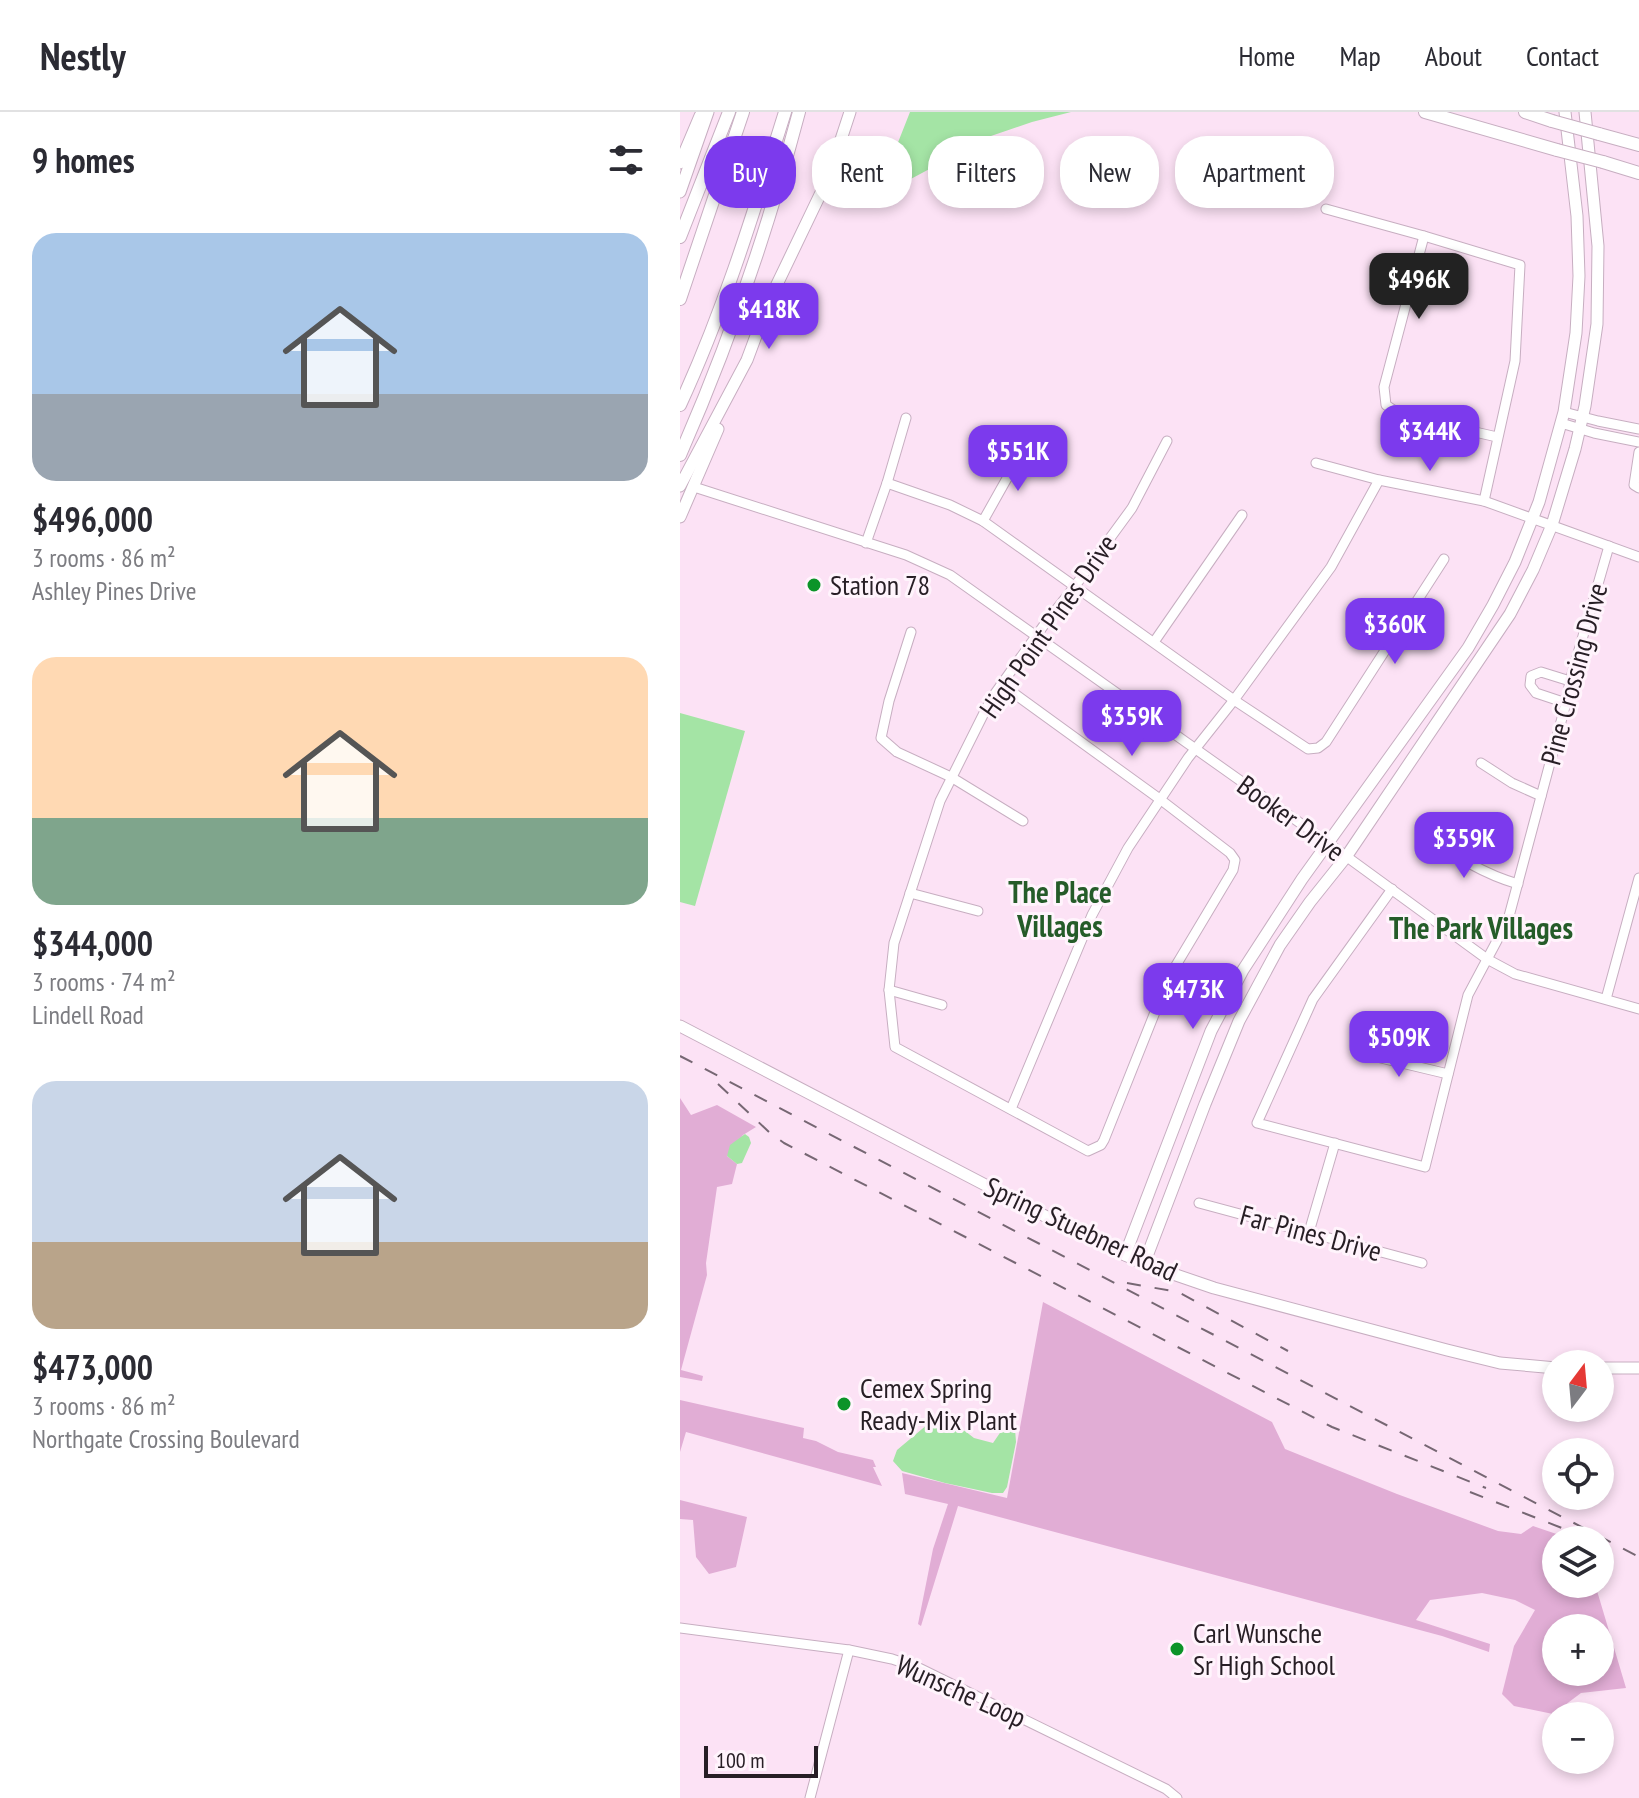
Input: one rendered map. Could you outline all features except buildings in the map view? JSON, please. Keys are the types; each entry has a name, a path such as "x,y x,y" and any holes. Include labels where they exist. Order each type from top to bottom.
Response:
{"highway":[{"path":"680,237 729,112"},
{"path":"680,299 743,112"},
{"path":"680,405 748,232 785,112"},
{"path":"680,455 744,295 799,112"},
{"path":"1425,112 1639,173"},
{"path":"1525,112 1639,145"}],"main road":[{"path":"680,163 701,112"},
{"path":"680,192 708,112"},
{"path":"680,517 769,301 829,176 850,112"},
{"path":"1125,1255 1211,1031 1243,970 1302,879 1468,648 1515,562 1533,517 1563,418 1576,333 1579,276 1577,216 1565,112"},
{"path":"1144,1264 1239,1021 1280,945 1346,857 1510,614 1552,525 1585,406 1597,324 1596,216 1585,112"},
{"path":"1579,276 1598,276"},
{"path":"680,486 747,360"},
{"path":"1440,687 1454,697"},
{"path":"1243,970 1263,980"},
{"name":"Spring Stuebner Road","path":"680,1026 1068,1228 1144,1264 1214,1288 1447,1350 1500,1363 1542,1367"},
{"path":"1185,1102 1203,1108"},
{"path":"1614,1368 1639,1368"}],"street":[{"path":"1326,209 1520,265 1515,361 1484,501"},
{"path":"1424,236 1384,387 1386,405 1401,415 1497,437"},
{"path":"866,543 906,418"},
{"path":"1563,418 1639,442"},
{"path":"1580,422 1639,429"},
{"name":"High Point Pines Drive","path":"1011,1109 895,1047 889,990 894,943 940,801 991,699 1132,508 1167,441"},
{"path":"983,521 1024,448"},
{"path":"1636,486 1639,452"},
{"path":"1316,463 1379,480 1484,501 1639,557"},
{"path":"1001,684 1161,800 1235,860 1233,870 1169,977 1104,1140 1101,1145 1088,1151 1011,1109 1092,915 1128,848 1161,800 1195,749 1331,567 1379,480"},
{"path":"887,483 950,505 983,521 1308,749 1318,748 1326,742 1444,559"},
{"name":"Booker Drive","path":"694,487 922,561 950,575 1487,959 1515,974 1639,1009"},
{"path":"1154,642 1242,515"},
{"name":"Pine Crossing Drive","path":"1335,1143 1425,1167 1468,995 1508,920 1570,681 1609,546"},
{"path":"911,632 881,738 897,752 951,777 1023,821"},
{"path":"1566,703 1536,693 1530,685 1531,676 1541,672 1570,681"},
{"path":"1481,763 1512,783 1541,796"},
{"path":"1430,837 1461,861 1495,878 1518,884"},
{"path":"1606,999 1639,878"},
{"path":"1309,1232 1335,1143 1257,1123 1313,999 1392,889"},
{"path":"910,893 978,911"},
{"path":"889,990 942,1005"},
{"path":"1371,1047 1381,1058 1448,1074"},
{"name":"Far Pines Drive","path":"1199,1203 1422,1263"},
{"name":"Wunsche Loop","path":"680,1628 849,1650 919,1668 1166,1789 1177,1798"},
{"path":"810,1798 849,1650"}],"shaded area":[{"path":"910,112 1071,112 991,136 928,136 928,170 912,178 912,136 901,136"},
{"path":"680,713 745,731 695,906 680,902"},
{"path":"680,1098 691,1115 717,1105 756,1127 743,1135 727,1156 737,1164 732,1184 717,1187 707,1275 681,1370 703,1376 702,1381 680,1377"},
{"path":"745,1134 751,1143 742,1163 737,1164 727,1156 730,1145"},
{"path":"1043,1302 1272,1422 1285,1449 1498,1531 1521,1534 1533,1526 1542,1529 1542,1598 1599,1598 1604,1614 1542,1614 1542,1686 1614,1686 1614,1648 1626,1688 1581,1693 1569,1702 1542,1702 1542,1712 1514,1706 1502,1694 1514,1646 1535,1610 1515,1600 1482,1593 1430,1600 1416,1620 1490,1644 1489,1652 1442,1636 958,1506 921,1626 918,1624 933,1549 948,1504 905,1494 902,1473 1007,1498"},
{"path":"680,1400 804,1428 803,1438 838,1452 873,1460 882,1486 686,1432 680,1452"},
{"path":"928,1424 940,1430 953,1427 974,1438 993,1443 1004,1427 1015,1429 1016,1442 1003,1493 945,1483 902,1471 893,1461 897,1450"},
{"path":"680,1500 747,1517 736,1567 709,1574 696,1557 693,1520 680,1519"}],"railway":[{"path":"680,1056 1639,1557"},
{"path":"718,1084 784,1143 1332,1427 1486,1488"},
{"path":"1127,1283 1178,1292 1288,1351"},
{"path":"1470,1492 1557,1526"}],"place":[{"name":"Station 78","path":"814,585"},
{"name":"Cemex Spring Ready-Mix Plant","path":"844,1404"},
{"name":"Carl Wunsche Sr High School","path":"1177,1649"}],"district":[{"name":"The Place Villages","path":"1060,910"},
{"name":"The Park Villages","path":"1481,929"}]}
